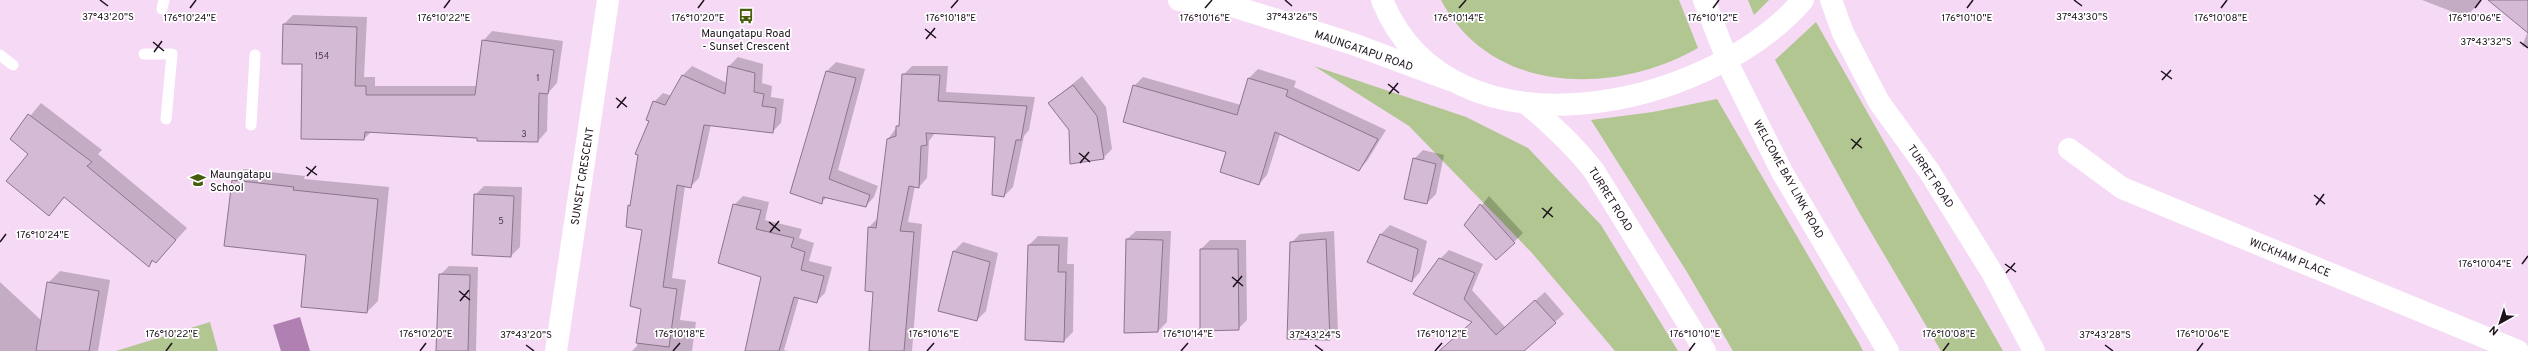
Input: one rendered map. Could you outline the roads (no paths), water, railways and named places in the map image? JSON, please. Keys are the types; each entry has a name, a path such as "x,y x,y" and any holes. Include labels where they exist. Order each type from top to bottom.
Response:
{"main road":[{"name":"SUNSET CRESCENT","path":"556,351 608,0"},
{"name":"MAUNGATAPU ROAD","path":"1179,0 1236,2 1453,82"},
{"path":"1382,0 1403,37 1429,64 1453,82 1480,93 1526,103 1565,104 1644,93 1678,84 1717,66 1770,32 1803,0"},
{"name":"WELCOME BAY LINK ROAD","path":"1704,0 1732,72 1782,172 1888,351"},
{"name":"TURRET ROAD","path":"1831,0 1844,32 1879,102 1929,171 1989,268 2034,351"},
{"name":"TURRET ROAD","path":"1526,103 1559,131 1594,171 1705,351"},
{"name":"WICKHAM PLACE","path":"2069,149 2122,188 2518,351"}],"lane":[{"path":"144,54 172,54 166,119"},
{"path":"0,55 13,65"},
{"path":"251,125 255,55"}],"place":[{"name":"Maungatapu Road - Sunset Crescent","path":"746,16"},
{"name":"Maungatapu School","path":"198,180"}]}
